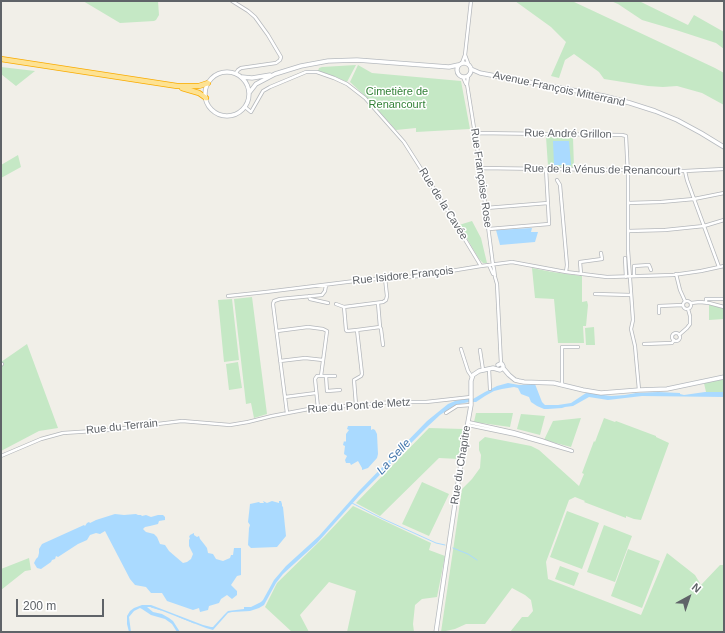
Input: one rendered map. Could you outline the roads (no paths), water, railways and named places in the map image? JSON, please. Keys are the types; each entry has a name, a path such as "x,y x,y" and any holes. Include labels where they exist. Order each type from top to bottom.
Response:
{"highway":[{"path":"1,59 177,86 199,86 208,83"},
{"path":"177,86 199,93 206,98"}],"main road":[{"path":"241,77 252,78 275,74 310,64 338,60 364,60 449,67 465,62 472,68 469,75 463,77 457,71 449,67"},
{"path":"457,71 460,64"},
{"name":"Avenue François Mitterrand","path":"472,68 480,73"},
{"path":"249,93 247,85 241,77 236,73 228,72 219,73 212,77 205,90 208,104 218,114 235,114 245,107 249,93 253,86 275,74"},
{"name":"Avenue François Mitterrand","path":"469,75 480,73 604,96 630,103 677,120 724,147"},
{"path":"472,377 483,370 500,367 511,378 519,381 554,382 601,393 667,389 724,377"},
{"name":"Rue du Chapitre","path":"436,632 468,424 472,377"}],"street":[{"path":"232,1 255,17 268,35 281,58 276,62 241,68 236,73"},
{"path":"460,64 465,55 471,1"},
{"path":"465,55 468,63"},
{"name":"Rue de la Cavée","path":"245,107 251,112 263,91 306,72 317,72 347,84 365,98 404,142 481,266"},
{"path":"467,84 469,75"},
{"path":"463,77 467,84"},
{"name":"Rue Françoise Rose","path":"467,84 489,229 491,265 494,269 496,284 500,367"},
{"name":"Rue André Grillon","path":"475,133 625,136 627,140 628,171"},
{"name":"Rue de la Vénus de Renancourt","path":"480,168 628,171 685,171 724,168"},
{"path":"489,229 549,223 546,169"},
{"path":"628,171 628,250 632,276"},
{"path":"685,171 719,267"},
{"path":"557,180 560,185 567,265 566,272"},
{"path":"628,203 694,199 724,193"},
{"path":"486,208 548,203"},
{"path":"628,230 656,231 704,226 724,220"},
{"path":"581,274 580,262 602,260 601,253"},
{"path":"625,258 626,276"},
{"name":"Rue Isidore François","path":"228,296 363,280 420,276 512,262 566,272 607,277 676,274 724,266"},
{"path":"639,390 635,346 631,329 633,320 631,295 632,276 634,266 649,264 650,270"},
{"path":"676,274 680,290 685,301 688,301 691,304"},
{"path":"336,304 344,307 384,302 386,300 385,278"},
{"path":"287,413 273,304 274,301 280,299 322,295 325,291 326,285"},
{"path":"595,294 631,295"},
{"path":"309,296 310,299 328,303"},
{"path":"706,302 706,299 724,300"},
{"path":"683,305 685,301"},
{"path":"688,308 691,304 700,302 706,302 724,307"},
{"path":"378,303 383,344"},
{"path":"659,313 659,306 683,305 686,309 688,308"},
{"path":"344,307 347,331 380,327"},
{"path":"674,340 672,337 674,335 679,335 688,328 690,324 691,319 688,308"},
{"path":"276,331 308,327 327,331 321,376"},
{"path":"356,406 354,380 362,374 357,330"},
{"path":"644,344 672,343 674,340 679,340 679,335"},
{"path":"562,385 562,347 578,347"},
{"path":"461,349 468,371 472,377"},
{"path":"480,350 483,370"},
{"path":"280,361 304,358 323,360"},
{"path":"490,389 491,369"},
{"path":"318,408 315,379 317,376 335,376"},
{"path":"326,376 327,391 340,390"},
{"path":"285,397 316,392"},
{"path":"446,413 457,406 471,401"},
{"name":"Rue du Pont de Metz","path":"248,422 318,408 393,402 471,401"},
{"name":"Rue du Terrain","path":"1,456 41,439 63,433 109,430 182,421 230,425 248,422"},
{"path":"468,424 512,432 572,451"}],"water":[{"path":"553,141 569,141 571,165 554,165"},
{"path":"532,228 531,232 538,232 535,242 500,245 496,230"},
{"path":"508,383 519,385 535,384 542,402 545,405 571,403 586,393 611,396 658,392 680,393 684,395 705,392 724,392 724,397 642,396 608,400 589,397 573,406 544,409 531,402 529,397 521,394 518,388 514,387 494,391 476,402 473,402 473,399 485,392 497,386"},
{"path":"469,398 469,402 455,405 440,415 426,428 359,496 317,543 283,574 276,583 264,605 250,611 228,613 213,630 160,610 147,607 153,612 162,614 173,621 180,632 177,632 172,624 165,619 151,615 140,608 134,611 129,617 131,632 129,632 127,616 134,608 142,605 151,605 203,625 213,627 228,611 244,609 244,607 251,607 261,602 274,580 286,566 319,536 359,491 427,421 448,404"},
{"path":"348,426 371,426 371,430 375,430 377,434 377,458 368,468 362,470 358,461 351,465 350,463 346,463 345,460 347,456 344,454 345,446 343,445 344,441 346,441 346,434 349,430 347,429"},
{"path":"263,501 267,503 272,501 279,503 279,501 281,501 286,536 277,547 251,548 248,545 250,504 259,502 264,503"},
{"path":"115,514 136,514 151,517 163,515 165,520 159,521 158,524 145,527 143,529 146,532 154,534 160,544 165,545 169,551 183,563 191,559 193,554 189,546 189,537 194,533 197,537 199,536 207,548 208,553 213,554 216,559 223,561 230,558 231,555 233,555 234,548 241,548 241,575 237,576 231,585 237,591 237,595 232,599 227,595 221,599 219,603 209,606 208,610 200,612 199,608 193,610 167,601 162,593 151,593 146,587 135,585 130,579 105,531 100,534 96,533 90,535 87,540 58,557 56,556 55,559 41,569 37,568 34,563 38,557 39,549 42,544 84,525 85,526 89,522 90,523"}],"waterway":[{"path":"352,503 436,543 445,545"},
{"path":"453,548 468,554 477,560"},
{"name":"La Selle","path":"151,607 161,610"},
{"name":"La Selle","path":"177,616 194,623"}],"park label":[{"name":"Cimetière de Renancourt","path":"397,98"}]}
